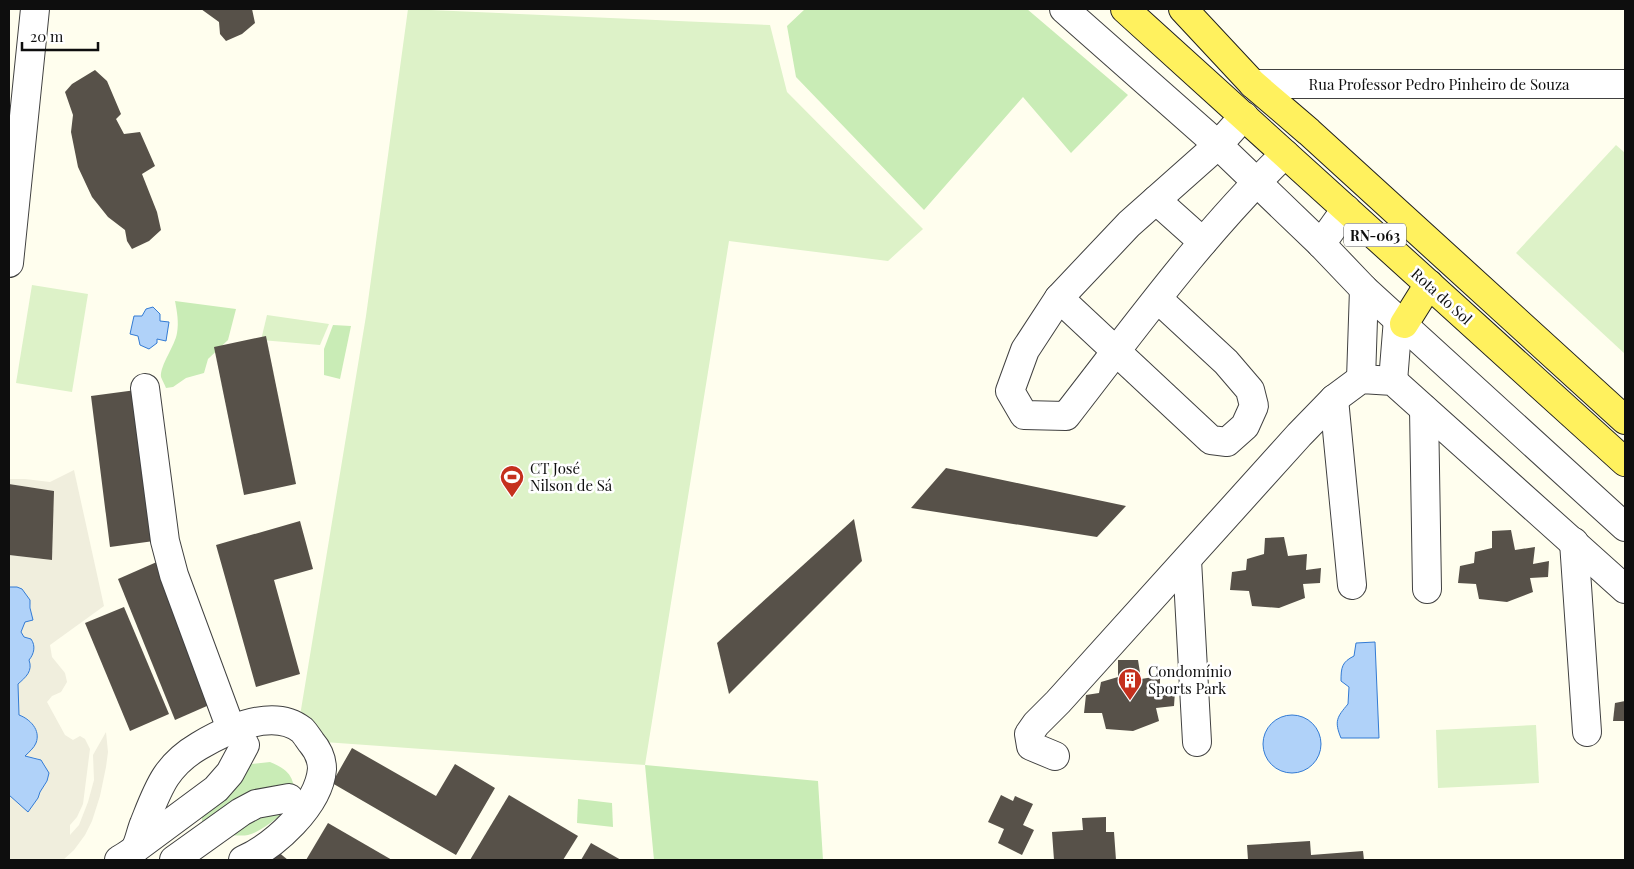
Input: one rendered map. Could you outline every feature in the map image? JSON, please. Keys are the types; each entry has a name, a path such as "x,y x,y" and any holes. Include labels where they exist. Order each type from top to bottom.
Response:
{"main road":[{"name":"Rota do Sol","path":"1125,9 1625,462"},
{"name":"RN-063","path":"1183,9 1253,84 1310,132 1625,420"},
{"path":"1401,321 1429,284"}],"street":[{"path":"9,263 34,9"},
{"path":"1064,9 1218,145 1364,288 1625,527"},
{"name":"Rua Professor Pedro Pinheiro de Souza","path":"1253,84 1625,84"},
{"path":"1244,116 1218,145 1129,224 1059,298 1025,350 1010,391 1024,415 1066,416 1222,218 1285,154"},
{"path":"1156,200 1203,242"},
{"path":"1321,244 1346,209"},
{"path":"1361,379 1364,288"},
{"path":"1059,298 1212,440 1227,442 1245,426 1254,406 1250,390 1226,362 1158,299"},
{"path":"1393,381 1401,321"},
{"path":"1055,756 1031,746 1030,734 1036,724 1299,436 1334,399 1361,379 1393,381 1625,589"},
{"path":"127,855 216,789 230,773 238,737 174,574 165,541 145,388"},
{"path":"1334,399 1352,585"},
{"path":"1424,408 1428,588"},
{"path":"1574,542 1587,732"},
{"path":"1187,560 1197,742"},
{"path":"127,855 158,788 169,772 182,759 199,746 238,737 268,720 287,722 303,730 318,751 322,768 317,789 296,821 276,840 243,860"},
{"path":"174,860 241,812 256,804 290,798"}],"green space":[{"name":"CT José Nilson de Sá","path":"408,9 770,25 787,92 923,229 888,261 729,241 645,765 296,740 366,316"},
{"path":"805,9 1027,9 1128,95 1071,153 1023,97 924,210 796,77 787,26"},
{"path":"1616,145 1625,153 1625,354 1516,253"},
{"path":"32,285 88,294 72,392 16,383"},
{"path":"175,301 236,309 228,340 208,359 204,373 186,378 173,387 166,388 161,372 177,333 178,321"},
{"path":"267,315 329,324 320,345 261,340"},
{"path":"333,325 351,326 340,379 324,375 324,349"},
{"path":"1536,725 1539,783 1438,788 1436,730"},
{"path":"270,762 288,773 293,781 296,801 280,816 248,835 202,830 202,809 243,765"},
{"path":"645,765 818,781 823,860 654,860"},
{"path":"578,799 612,803 613,827 577,823"}],"shaded area":[{"path":"74,470 104,606 50,645 52,657 65,673 67,682 61,692 52,696 47,702 65,735 73,740 80,736 85,739 90,749 83,804 77,817 70,825 70,835 79,825 88,802 94,780 93,755 106,732 108,752 106,767 92,821 74,850 63,860 9,860 9,795 28,812 48,781 48,773 45,765 37,758 25,756 37,741 36,729 32,723 19,715 18,684 23,680 30,662 31,639 24,637 21,632 25,622 31,620 31,605 17,587 9,587 9,555 52,560 53,491 9,484 9,479 50,482"}],"water":[{"path":"153,307 160,314 160,321 169,322 166,341 157,339 157,343 149,349 140,345 138,336 130,334 134,316 142,316 146,309"},
{"path":"9,587 22,589 30,600 33,620 25,622 21,632 24,637 31,639 34,647 29,660 29,671 18,684 19,715 27,719 34,726 37,734 34,747 25,756 41,760 49,773 38,798 28,812 9,795"},
{"path":"1375,642 1379,738 1341,738 1337,723 1341,712 1348,704 1349,687 1341,681 1343,666 1347,660 1354,656 1356,643"},
{"path":"1286,715 1298,715 1313,723 1321,738 1321,750 1313,765 1298,773 1286,773 1271,765 1263,750 1263,738 1271,723"}],"building":[{"path":"201,9 252,9 255,23 242,34 226,41 220,34 219,22"},
{"path":"95,70 107,81 121,114 116,119 124,134 140,132 155,166 142,174 157,212 161,230 149,241 132,249 127,241 125,230 108,217 92,197 78,167 71,132 73,115 65,92 72,84"},
{"path":"266,336 296,484 244,495 214,347"},
{"path":"136,390 154,541 110,547 91,396"},
{"path":"946,468 1126,506 1097,537 911,508"},
{"path":"9,484 54,491 52,560 9,555"},
{"path":"854,519 862,561 729,694 717,643"},
{"path":"300,521 313,569 274,580 300,674 256,687 216,545"},
{"path":"1511,530 1515,550 1535,547 1533,564 1549,561 1548,577 1530,578 1533,592 1507,602 1479,599 1476,584 1458,583 1460,566 1474,563 1475,552 1492,548 1492,531"},
{"path":"1284,537 1288,556 1307,554 1306,570 1321,568 1320,583 1303,584 1305,598 1279,608 1252,606 1249,591 1230,590 1232,572 1246,570 1247,559 1264,554 1265,538"},
{"path":"159,561 216,702 175,720 118,579"},
{"path":"124,607 169,714 130,731 85,623"},
{"name":"Condomínio Sports Park","path":"1118,660 1138,660 1141,679 1160,676 1160,693 1175,691 1174,706 1156,708 1159,721 1133,731 1106,729 1102,713 1084,713 1086,695 1099,693 1101,682 1118,677"},
{"path":"1625,701 1625,721 1613,721 1615,703"},
{"path":"352,748 436,796 455,764 495,788 456,855 332,783"},
{"path":"509,795 578,836 563,860 470,860"},
{"path":"1001,795 1013,801 1015,796 1033,804 1023,825 1034,830 1022,855 998,843 1004,829 988,822"},
{"path":"1106,817 1106,832 1114,832 1116,860 1054,860 1052,832 1083,830 1082,818"},
{"path":"328,823 392,860 306,860"},
{"path":"1310,841 1311,855 1363,851 1364,860 1248,860 1247,845"},
{"path":"591,843 621,860 581,860"},
{"path":"277,851 288,860 270,860"}],"place":[{"name":"CT José Nilson de Sá","path":"512,498"},
{"name":"Condomínio Sports Park","path":"1130,701"}]}
